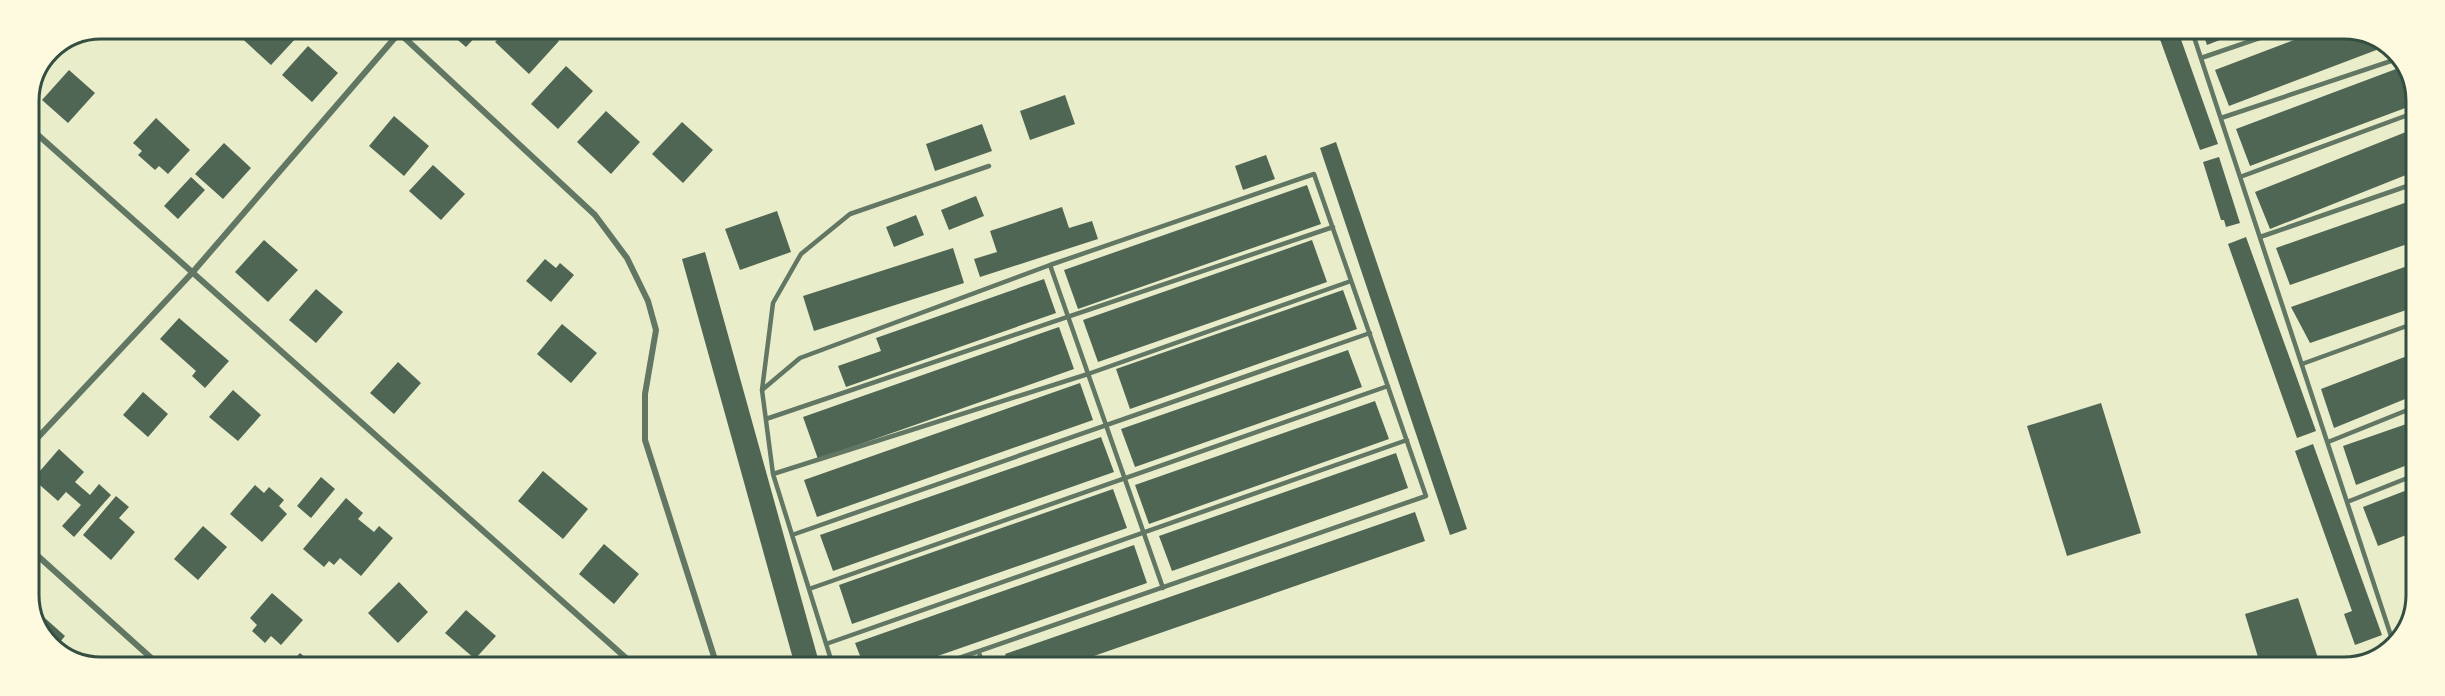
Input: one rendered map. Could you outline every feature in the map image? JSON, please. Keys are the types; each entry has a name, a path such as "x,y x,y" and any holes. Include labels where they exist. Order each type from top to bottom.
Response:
{"street":[{"path":"39,436 192,273 390,39"},
{"path":"406,39 595,215 627,258 648,301 656,330 645,394 645,440 714,657"},
{"path":"39,137 625,657"},
{"path":"39,557 150,657"}],"lane":[{"path":"2195,39 2391,636"},
{"path":"2201,58 2257,39"},
{"path":"2221,118 2391,61"},
{"path":"2240,177 2406,116"},
{"path":"830,657 773,474 762,390 773,303 801,254 850,214 989,166"},
{"path":"762,390 800,358 1050,266 1314,174 1426,496 966,657"},
{"path":"2260,237 2406,186"},
{"path":"766,419 1068,319 1333,227"},
{"path":"1050,266 1163,588"},
{"path":"773,474 1088,374 1352,281"},
{"path":"2302,364 2406,326"},
{"path":"792,535 1370,333"},
{"path":"809,589 1388,386"},
{"path":"2328,442 2406,411"},
{"path":"826,644 1407,440"},
{"path":"2347,501 2406,478"},
{"path":"979,653 981,657"}],"building":[{"path":"243,39 295,39 271,65"},
{"path":"457,39 474,39 466,47"},
{"path":"498,39 557,39 559,41 529,74 495,42"},
{"path":"2160,39 2181,39 2218,144 2200,150"},
{"path":"2205,39 2222,39 2207,45"},
{"path":"2297,39 2344,39 2360,41 2379,49 2229,106 2215,70"},
{"path":"308,46 338,73 312,102 282,75"},
{"path":"566,66 593,91 558,129 531,104"},
{"path":"2397,69 2403,81 2406,108 2250,166 2236,129"},
{"path":"69,70 95,93 68,123 42,100"},
{"path":"1065,95 1075,124 1030,140 1020,111"},
{"path":"606,111 640,142 611,174 577,142"},
{"path":"394,116 429,146 404,176 369,146"},
{"path":"156,118 190,150 168,174 159,166 155,170 138,155 142,151 133,143"},
{"path":"682,122 713,150 683,183 652,154"},
{"path":"982,124 992,151 935,171 926,144"},
{"path":"2406,132 2406,175 2270,229 2255,192"},
{"path":"1336,142 1467,529 1450,535 1320,148"},
{"path":"224,143 251,168 223,199 195,174"},
{"path":"1266,155 1275,179 1243,190 1235,166"},
{"path":"2219,157 2240,223 2226,227 2224,220 2221,220 2203,162"},
{"path":"433,165 465,194 441,220 409,191"},
{"path":"191,177 205,190 178,219 164,206"},
{"path":"1307,185 1321,224 1078,309 1064,270"},
{"path":"976,196 984,216 949,230 941,210"},
{"path":"2406,202 2406,244 2290,285 2276,248"},
{"path":"1062,207 1069,228 1092,221 1098,239 980,277 974,259 997,252 990,231"},
{"path":"777,211 791,252 740,270 725,229"},
{"path":"916,215 924,235 894,247 886,227"},
{"path":"2246,237 2316,431 2297,438 2228,244"},
{"path":"264,240 298,270 268,302 235,272"},
{"path":"1312,240 1327,282 1098,362 1083,320"},
{"path":"953,248 964,283 814,331 803,296"},
{"path":"705,252 818,657 793,657 682,259"},
{"path":"545,259 556,268 560,263 574,275 551,302 526,281"},
{"path":"2406,267 2406,310 2310,343 2291,307"},
{"path":"1044,279 1056,313 846,387 838,366 881,351 876,338"},
{"path":"316,289 343,312 316,343 289,320"},
{"path":"1343,290 1357,329 1130,409 1116,369"},
{"path":"179,318 229,361 205,388 192,376 196,371 160,339"},
{"path":"562,324 597,353 571,383 537,354"},
{"path":"1059,327 1074,369 818,459 803,417"},
{"path":"1348,350 1362,387 1135,467 1121,429"},
{"path":"2406,356 2406,399 2334,428 2321,389"},
{"path":"398,362 421,383 394,414 370,393"},
{"path":"1080,383 1093,420 817,517 804,480"},
{"path":"233,390 261,415 238,441 209,417"},
{"path":"143,392 168,414 148,437 123,415"},
{"path":"1375,401 1389,439 1149,524 1135,485"},
{"path":"2101,403 2141,533 2067,556 2027,426"},
{"path":"2406,424 2406,466 2356,485 2343,446"},
{"path":"1101,437 1114,472 833,571 820,535"},
{"path":"2313,444 2382,635 2355,645 2344,614 2352,611 2295,451"},
{"path":"59,449 84,472 75,482 90,495 99,484 111,495 74,537 62,526 81,505 66,492 58,501 39,484 39,472"},
{"path":"1396,453 1408,488 1172,571 1159,536"},
{"path":"543,471 588,509 563,539 518,501"},
{"path":"321,477 335,489 311,518 297,506"},
{"path":"255,485 264,493 269,487 284,500 279,506 287,514 262,542 230,514"},
{"path":"1113,489 1127,528 852,624 839,585"},
{"path":"2406,490 2406,535 2378,546 2363,507"},
{"path":"116,496 129,507 119,518 135,532 111,560 83,535"},
{"path":"346,498 363,513 358,519 374,532 379,526 393,538 361,576 340,558 334,565 329,561 324,567 303,549"},
{"path":"1415,512 1425,541 1091,657 1006,657 1005,654"},
{"path":"203,526 227,547 198,580 174,559"},
{"path":"604,544 639,574 614,604 579,574"},
{"path":"1134,545 1147,583 935,657 860,657 855,643"},
{"path":"399,582 428,612 398,643 368,613"},
{"path":"272,593 303,620 281,645 271,636 265,643 252,631 257,625 250,618"},
{"path":"2298,598 2318,657 2258,657 2245,614"},
{"path":"466,610 496,636 477,657 473,657 445,633"},
{"path":"43,616 65,636 60,642 47,626"}]}
